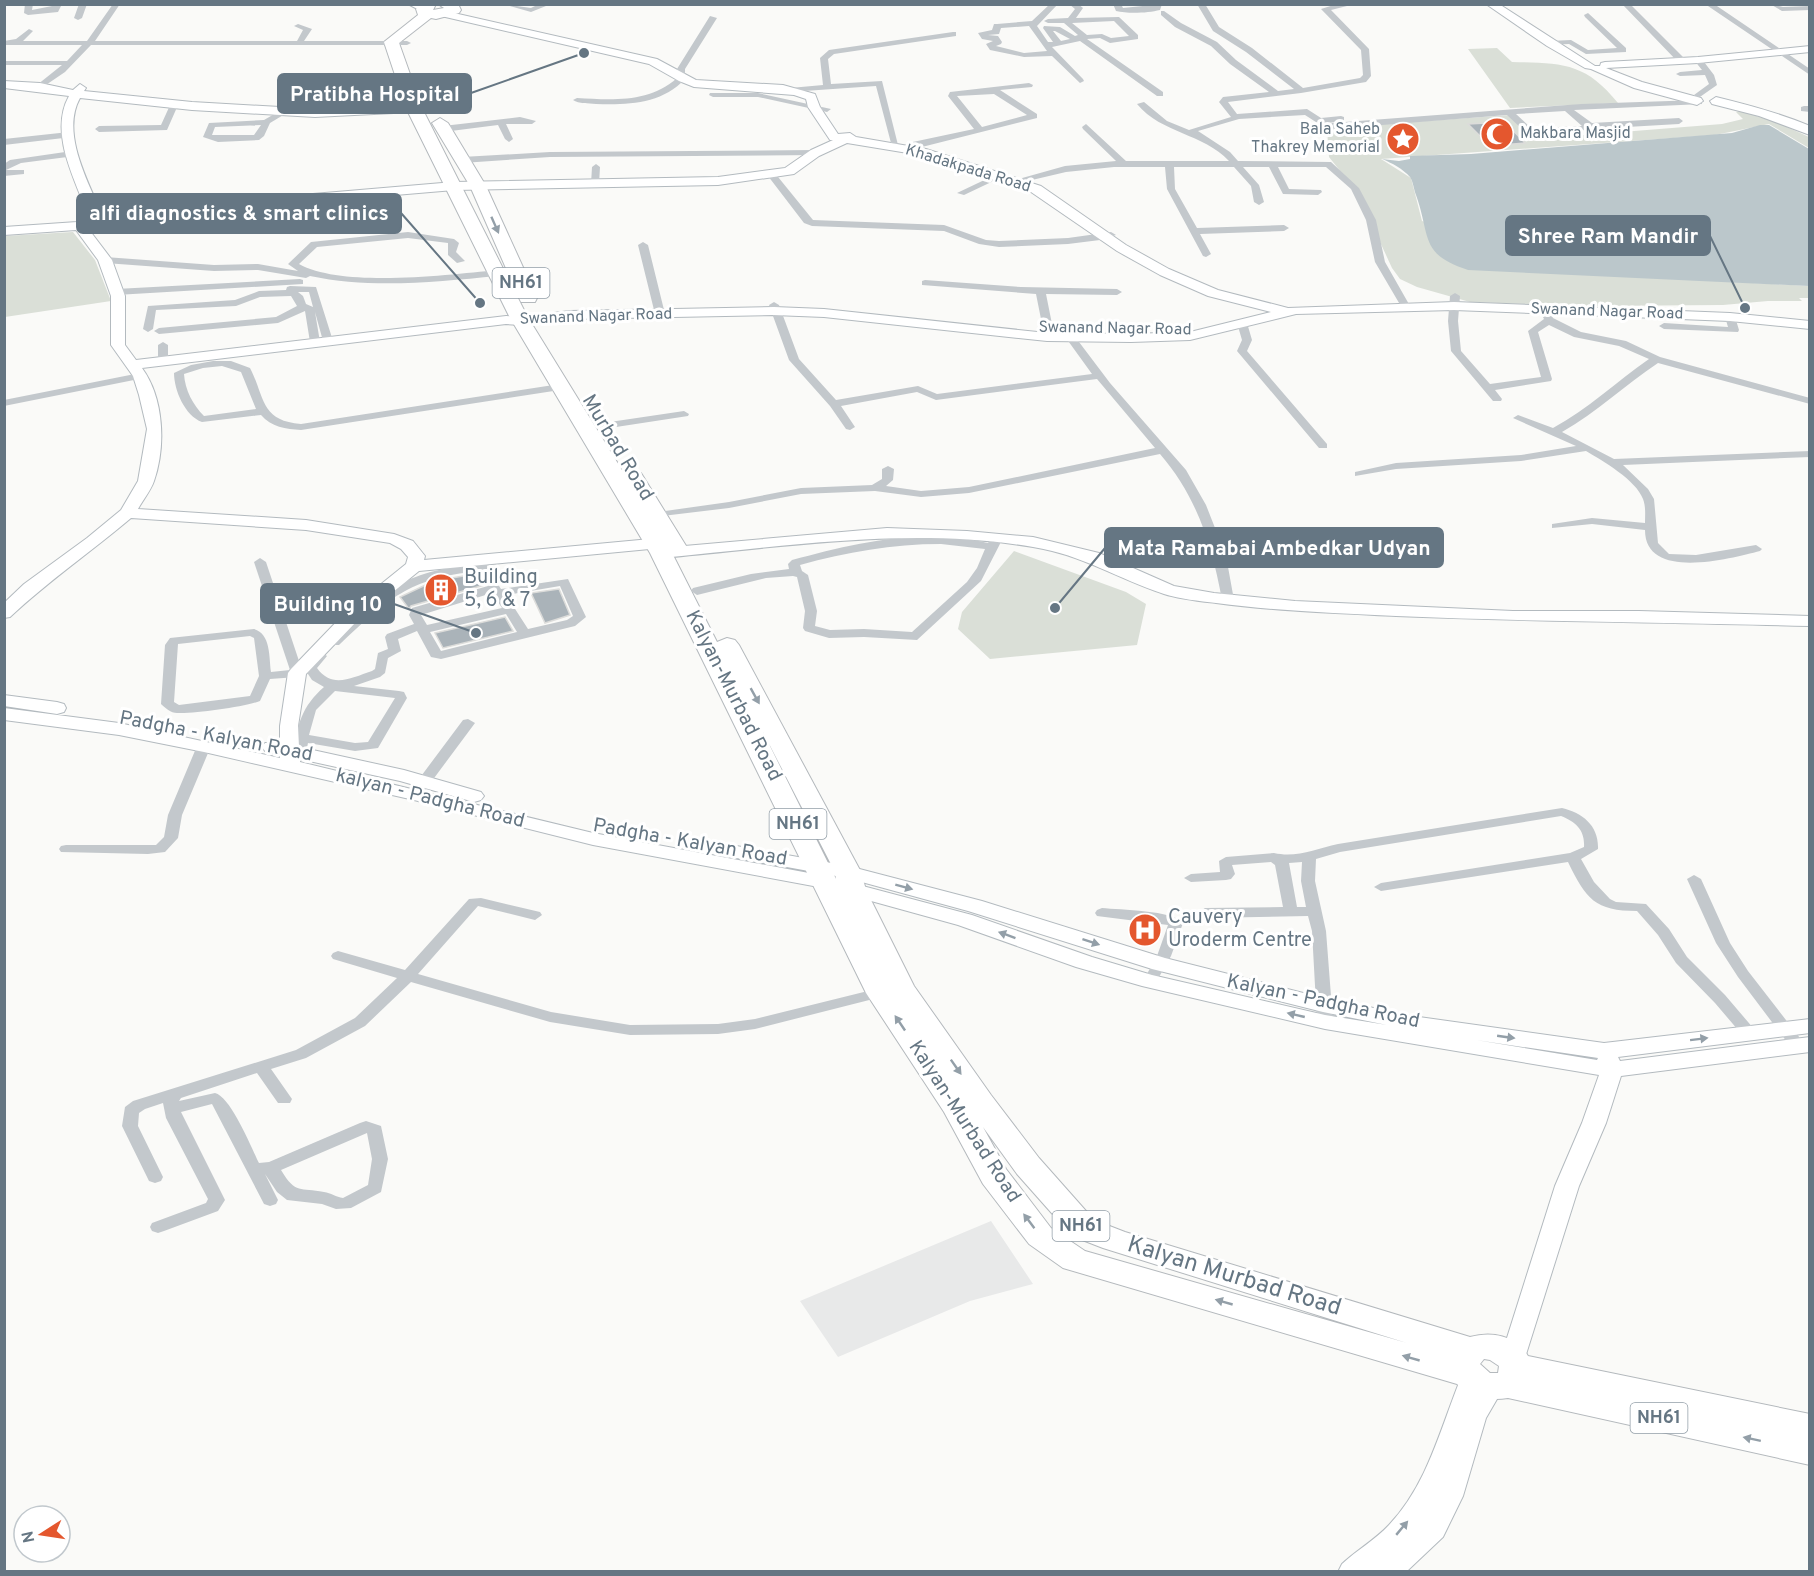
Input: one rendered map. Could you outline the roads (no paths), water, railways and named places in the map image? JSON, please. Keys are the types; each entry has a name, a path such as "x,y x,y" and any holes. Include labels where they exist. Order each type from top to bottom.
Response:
{"highway":[{"path":"399,42 438,8"},
{"name":"Kalyan-Murbad Road","path":"399,42 424,108 466,186 497,273 558,384 613,460 667,548 836,877"},
{"name":"Murbad Road","path":"424,108 442,129 462,160 466,186 523,317 603,426 613,460 658,515 667,548 697,591 732,672"},
{"name":"Kalyan Murbad Road","path":"836,877 890,990 1028,1166 1083,1228 1491,1369 1809,1428"},
{"name":"NH61","path":"1491,1369 1809,1451"}],"street":[{"path":"28,4 28,13 55,10 59,4"},
{"path":"78,18 83,4"},
{"path":"4,84 43,85 105,24 117,4"},
{"path":"506,4 531,10 548,4"},
{"path":"1034,25 1055,4"},
{"path":"1071,19 1079,8 1072,4"},
{"path":"1117,4 1122,10 1154,9 1158,4"},
{"path":"1202,4 1216,29 1249,50 1301,91"},
{"path":"1236,117 1223,102 1226,99 1301,91 1355,82 1366,76 1365,49 1325,9 1314,4"},
{"path":"1325,9 1352,4"},
{"path":"1491,4 1553,43 1622,76 1698,100 1751,110 1788,121 1809,131"},
{"path":"1500,4 1553,43 1571,42 1586,52 1623,50 1588,15"},
{"path":"1625,4 1682,61"},
{"path":"1708,4 1809,73"},
{"path":"1773,4 1782,9 1809,8"},
{"path":"438,8 619,51"},
{"path":"1164,13 1178,25 1214,45 1277,94"},
{"path":"1034,25 1057,29 1077,40 1024,55 993,48 990,44 998,42 995,38 985,37 982,33 996,32 997,26 1034,25 1086,16"},
{"path":"577,100 634,100 658,95 675,86 712,18"},
{"path":"1113,18 1135,39 1110,41 1102,36 1085,36 1071,19 1113,18"},
{"path":"1034,25 1059,44"},
{"path":"1034,25 1044,49 1080,81"},
{"path":"1034,25 1100,50 1160,94"},
{"path":"298,26 308,29 299,43"},
{"path":"517,28 550,33 619,51 664,65 681,74 715,86 790,90 879,83 904,145 980,131 1034,116 994,87"},
{"path":"1112,31 1127,29"},
{"path":"4,42 18,40 28,31"},
{"path":"827,87 824,58 832,52 953,34"},
{"path":"4,42 85,45 399,42"},
{"path":"1597,66 1809,50"},
{"path":"4,63 28,65 32,59 67,63"},
{"path":"1332,126 1698,100 1713,85 1708,72 1698,60"},
{"path":"1680,74 1708,72"},
{"path":"681,74 716,82 786,84 806,88 819,95 842,135"},
{"path":"4,79 174,105 315,113 424,108"},
{"path":"980,131 952,96 994,87 1029,85"},
{"path":"790,90 811,96 814,107 842,135"},
{"path":"78,91 175,100 316,108 328,111"},
{"path":"4,613 30,588 93,542 127,513 146,482 155,429 133,366 117,345 116,292 87,219 72,154 69,135 70,114 78,91"},
{"path":"713,95 758,95 827,109"},
{"path":"1141,104 1147,111 1176,130 1192,133 1219,148 1255,184 1259,202"},
{"path":"99,129 162,132 174,105"},
{"path":"1564,108 1585,124 1592,126 1679,121"},
{"path":"1509,112 1532,131 1579,125 1564,108"},
{"path":"266,122 260,136 256,138 207,137 212,125 266,122 286,111"},
{"path":"1192,133 1205,125 1230,122 1236,117 1307,112 1319,121 1345,118"},
{"path":"442,129 532,121"},
{"path":"501,122 509,139"},
{"path":"1086,127 1124,164"},
{"path":"4,142 69,135"},
{"path":"4,231 87,219 106,211 112,215 466,186 718,181 789,171 842,135"},
{"name":"Khadakpada Road","path":"842,135 904,145 940,155 1022,181 1058,196 1088,221 1131,251 1255,310"},
{"path":"29,159 30,140"},
{"path":"462,160 556,154 729,156 815,153"},
{"path":"4,168 13,162 72,154"},
{"path":"1272,163 1286,192 1318,192"},
{"path":"1022,181 1065,169 1124,164 1328,164 1355,188 1371,220 1380,262 1405,306"},
{"path":"1169,164 1171,189 1206,254"},
{"name":"Khadakpada Road","path":"970,165 1022,181"},
{"path":"595,184 596,167"},
{"path":"4,173 21,172"},
{"path":"771,174 807,221 812,223 944,228 958,230 982,241 1001,243 1108,236"},
{"path":"961,193 1000,176"},
{"path":"1192,231 1284,228"},
{"path":"460,261 451,253 454,243 452,241 408,235 314,244 305,250 303,257 292,264 298,270 312,274 385,280 443,279 497,273"},
{"path":"643,244 660,311"},
{"path":"105,260 214,268 258,267 326,278"},
{"path":"116,292 300,282"},
{"path":"925,283 979,289 1041,292 1117,292"},
{"path":"234,291 313,289 321,338"},
{"path":"1041,292 1047,333"},
{"path":"148,329 151,308 236,303 259,294 292,293 298,296 302,306 309,308"},
{"path":"1455,301 1453,321 1456,351 1497,399"},
{"name":"Swanand Nagar Road","path":"133,366 161,346 366,336 523,317 774,308 826,310 1072,334 1166,333 1190,336 1242,323 1255,310 1405,306 1455,301 1547,315 1730,317 1809,326"},
{"path":"162,307 161,346 198,329 228,323 278,320 298,309 309,308"},
{"path":"309,308 321,338"},
{"path":"774,308 794,360 834,404 850,428"},
{"path":"1487,388 1547,379 1533,331 1547,315 1564,330 1622,343 1656,359 1809,401"},
{"path":"1664,326 1734,330 1730,317"},
{"path":"1242,323 1247,340 1242,351 1323,446"},
{"path":"1072,334 1099,376 1180,470 1200,505 1220,556 1228,600"},
{"path":"1554,432 1584,416 1617,386 1656,359"},
{"path":"261,412 202,419 194,413 179,380 179,373 199,366 231,364 242,366 246,370 261,412 273,422 285,427 301,427 377,412 558,384"},
{"path":"4,403 133,366"},
{"path":"834,404 918,389 936,397 1099,376"},
{"path":"603,426 684,414"},
{"path":"1518,418 1554,432 1614,462 1646,493 1652,514 1648,534 1657,550 1665,556 1674,559 1756,549"},
{"path":"1359,474 1396,466 1521,458 1586,448"},
{"path":"658,515 729,505 801,491 875,488 921,494 969,490 1163,450"},
{"path":"1614,462 1809,454"},
{"path":"875,488 887,480 888,469"},
{"path":"127,513 306,525 394,539 407,545 417,556 414,566 350,618 325,641 297,673 265,676"},
{"path":"1556,526 1592,521 1651,527"},
{"path":"414,566 887,533 994,543"},
{"path":"796,572 794,564 796,563 842,549 892,540 974,543 1033,542 1093,557 1170,590 1228,600 1295,606 1513,616 1639,616 1809,621"},
{"path":"697,591 763,575 796,572 802,575 811,612 809,628 829,634 864,633 908,638 920,634 937,614 975,580 982,571 994,543"},
{"path":"260,562 297,673 289,726 296,752"},
{"path":"481,563 523,631 522,634"},
{"path":"296,752 373,745 401,698 399,695 332,687 319,682 310,668 360,619 403,585 434,574 481,563"},
{"path":"564,582 580,618 571,623 441,655 435,654 415,615 416,611 497,590 564,582"},
{"path":"296,752 311,704 332,687 376,674 381,670 382,656 395,651 391,637 422,628 509,610"},
{"path":"250,632 257,634 260,638 265,676 255,698 247,701 177,709 167,704 171,645 174,641 250,632"},
{"name":"Padgha - Kalyan Road","path":"4,700 296,752"},
{"name":"kalyan - Padgha Road","path":"4,714 124,723 204,746 296,752 420,788 596,834 836,877"},
{"path":"420,788 468,723"},
{"path":"66,849 148,850 160,849 167,844 171,838 175,814 204,746"},
{"path":"1279,860 1309,857 1338,848 1562,812 1573,815 1586,826 1593,837 1591,849 1573,857 1381,887"},
{"path":"1191,878 1226,876 1228,874 1226,861 1274,857 1282,864 1291,912"},
{"path":"1309,857 1308,881 1319,931 1324,1014"},
{"path":"1573,857 1585,881 1603,900 1613,906 1641,907 1664,932 1681,960 1696,978 1720,999 1749,1033"},
{"name":"Kalyan - Padgha Road","path":"836,877 970,913 1084,962 1155,972 1324,1014 1608,1061 1804,1045"},
{"path":"1694,879 1723,943 1743,974 1785,1028 1804,1045"},
{"path":"173,1102 216,1079 301,1054 360,1022 408,976 474,902 535,915"},
{"path":"1205,913 1315,911"},
{"path":"1102,913 1169,920 1176,923 1155,972"},
{"path":"338,956 550,1017 630,1030 718,1029 755,1024 890,990"},
{"name":"Kalyan - Padgha Road","path":"1608,1061 1749,1033 1809,1026"},
{"path":"1358,1570 1398,1534 1423,1502 1491,1369 1526,1317 1567,1186 1594,1123 1608,1061"},
{"path":"260,1066 285,1099"},
{"path":"216,1079 215,1098 220,1103 270,1200"},
{"path":"155,1177 130,1126 131,1111 139,1105 215,1098"},
{"path":"158,1227 212,1207 217,1200 173,1102"},
{"path":"252,1169 271,1168 366,1127 375,1130 382,1158 375,1188 345,1204 324,1198 293,1196 283,1188 271,1168"},
{"path":"1388,1572 1433,1529 1449,1496 1466,1414"}],"place":[{"name":"Pratibha Hospital","path":"584,53"},
{"name":"Makbara Masjid","path":"1497,134"},
{"name":"Bala Saheb Thakrey Memorial","path":"1403,139"},
{"name":"alfi diagnostics & smart clinics","path":"480,303"},
{"name":"Shree Ram Mandir","path":"1745,308"},
{"name":"Building 5, 6 & 7","path":"441,590"},
{"name":"Mata Ramabai Ambedkar Udyan","path":"1055,608"},
{"name":"Building 10","path":"476,633"},
{"name":"Cauvery Uroderm Centre","path":"1145,930"}]}
